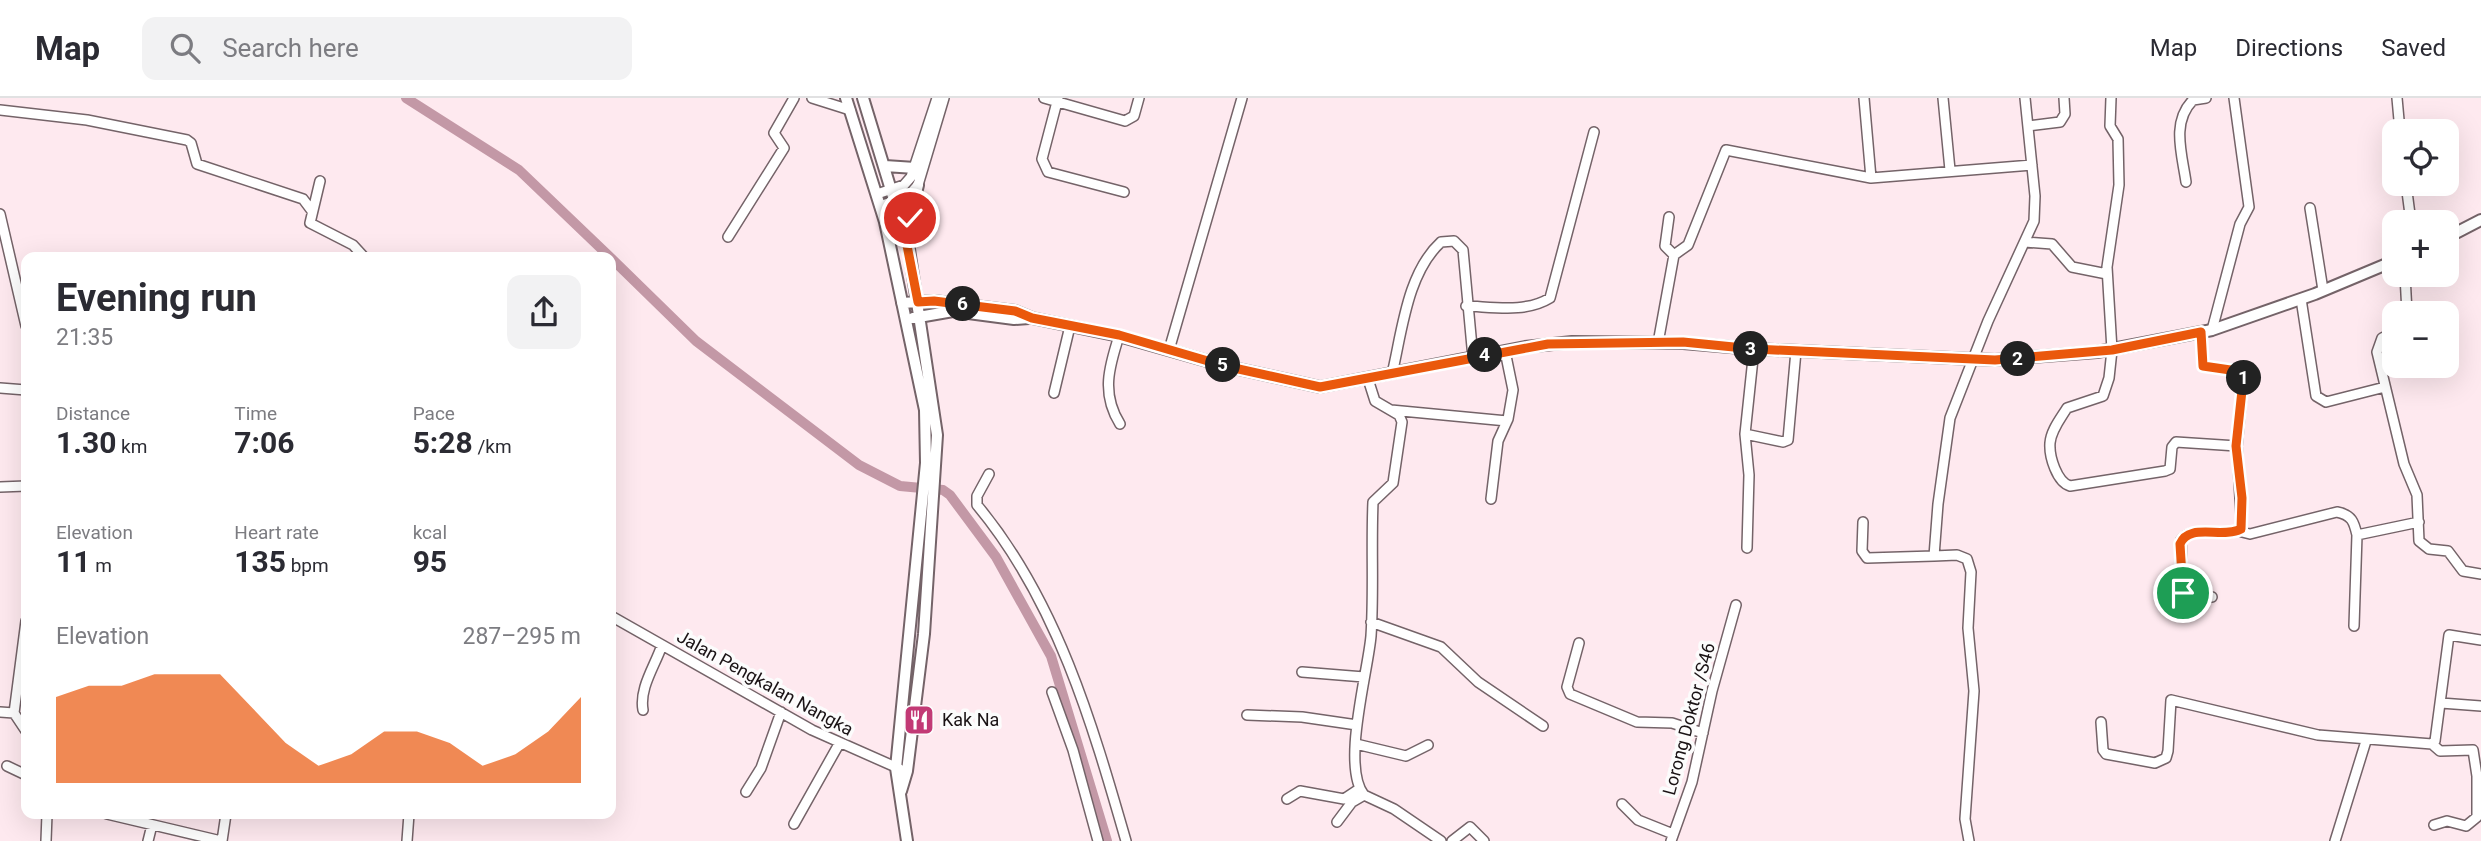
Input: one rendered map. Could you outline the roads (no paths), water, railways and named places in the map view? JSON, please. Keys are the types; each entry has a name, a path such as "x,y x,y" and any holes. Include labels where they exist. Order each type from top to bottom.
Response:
{"main road":[{"path":"846,98 880,206 925,410 932,468 922,507 901,769 900,792 907,841"},
{"path":"863,98 905,235 934,409 932,514 924,634 901,769"},
{"path":"885,166 915,168"},
{"path":"905,235 918,185"},
{"path":"2459,231 2481,220"},
{"path":"902,303 934,301 1015,311 1032,318 1119,335 1300,384 1320,387 1505,351 1572,342 1658,343 1974,359 2036,358 2112,350 2206,331 2301,299 2382,266"},
{"path":"906,319 953,311 1014,319 1032,318"}],"street":[{"path":"728,237 784,148 774,133 794,98"},
{"path":"812,98 850,110"},
{"path":"877,194 904,185 915,168 937,98"},
{"path":"880,206 896,202 918,185 944,98"},
{"path":"1044,98 1125,121 1134,116 1139,98"},
{"path":"1169,350 1242,98"},
{"path":"1864,98 1871,178"},
{"path":"1943,98 1950,170"},
{"path":"1934,556 1948,427 1974,359 2025,242 2035,209 2025,98"},
{"path":"2028,126 2060,122 2065,114 2064,98"},
{"path":"2111,98 2110,128 2118,139 2119,186 2107,274 2112,350 2107,388 2103,396 2067,408 2053,432 2051,452 2064,484 2095,484 2170,469 2172,447 2176,442 2236,446"},
{"path":"2186,182 2179,139 2181,113 2193,100 2206,98"},
{"path":"2234,98 2249,206 2239,224 2206,331 2203,366 2244,372 2236,446 2242,498 2241,529"},
{"path":"2397,98 2399,119"},
{"path":"1058,100 1042,159 1045,170 1124,192"},
{"path":"0,110 88,120 187,140 191,143 197,164 303,199 312,211"},
{"path":"1466,306 1523,307 1540,304 1550,298 1594,132"},
{"path":"1658,343 1674,255 1688,245 1726,150 1871,178 2032,165"},
{"path":"320,181 312,211 312,225 352,244 359,252"},
{"path":"2310,208 2323,290"},
{"path":"0,214 21,281"},
{"path":"1669,217 1665,246 1674,255"},
{"path":"1392,374 1406,312 1423,263 1441,242 1454,241 1462,250 1473,358"},
{"path":"2025,242 2052,244 2072,267 2107,274"},
{"path":"2301,299 2316,396 2320,401 2326,402 2385,387"},
{"path":"1054,393 1070,326"},
{"path":"1119,335 1108,373 1108,399 1120,424"},
{"path":"2382,340 2378,343 2382,368"},
{"path":"1747,548 1749,496 1745,434 1754,349"},
{"path":"1491,499 1498,441 1507,421 1513,390 1505,351"},
{"path":"1745,434 1783,442 1788,440 1796,351"},
{"path":"2384,378 2404,464 2417,495 2423,547 2448,551 2463,571 2481,574"},
{"path":"1362,792 1356,744 1371,622 1373,502 1393,484 1402,422 1399,415 1375,401 1368,379"},
{"path":"0,388 21,387"},
{"path":"1390,410 1507,421"},
{"path":"989,474 978,496 977,505 1006,540 1058,639 1083,701 1126,841"},
{"path":"0,487 21,486"},
{"path":"2212,597 2189,597 2183,593 2181,540 2192,532 2229,533 2241,529 2250,534 2337,512 2347,514 2354,522 2357,536 2354,626"},
{"path":"1863,522 1863,551 1867,558 1962,555 1967,559 1971,572 1968,628 1974,691 1965,819 1969,841"},
{"path":"2357,536 2419,522"},
{"name":"Lorong Doktor /S46","path":"1672,838 1692,782 1736,605"},
{"name":"Jalan Pengkalan Nangka","path":"616,619 839,744 901,769"},
{"path":"1371,622 1441,647 1478,682 1543,726"},
{"path":"2432,744 2435,741 2441,703 2449,635 2481,640"},
{"path":"1578,643 1567,687 1570,694 1637,722 1672,723 1703,733"},
{"path":"643,710 641,698 662,645"},
{"path":"21,659 14,713 21,724"},
{"path":"1302,672 1364,677"},
{"path":"1052,692 1073,750 1098,841"},
{"path":"2101,722 2103,750 2106,754 2155,763 2166,758 2168,751 2171,700 2318,735 2366,741 2432,744 2440,751 2473,750 2477,776 2477,817 2466,827 2447,821 2434,825"},
{"path":"2441,703 2481,706"},
{"path":"0,712 14,713"},
{"path":"746,792 761,768 781,712"},
{"path":"1247,715 1302,717 1357,725"},
{"path":"2335,841 2366,741"},
{"path":"794,824 839,744"},
{"path":"1356,744 1406,756 1428,745"},
{"path":"7,766 21,773"},
{"path":"1287,799 1300,791 1344,799 1362,792 1395,809 1441,841"},
{"path":"1337,822 1362,792"},
{"path":"1622,804 1638,820 1672,838"},
{"path":"46,841 47,819"},
{"path":"127,819 222,841 225,819"},
{"path":"408,841 409,819"},
{"path":"148,841 152,825"},
{"path":"1452,841 1470,827 1485,841"}],"waterway":[{"path":"406,98 519,170 605,252"},
{"path":"616,263 696,341 859,465 900,486 943,490 950,495 996,557 1051,656 1107,841"}],"place":[{"name":"Kak Na","path":"919,720"}]}
